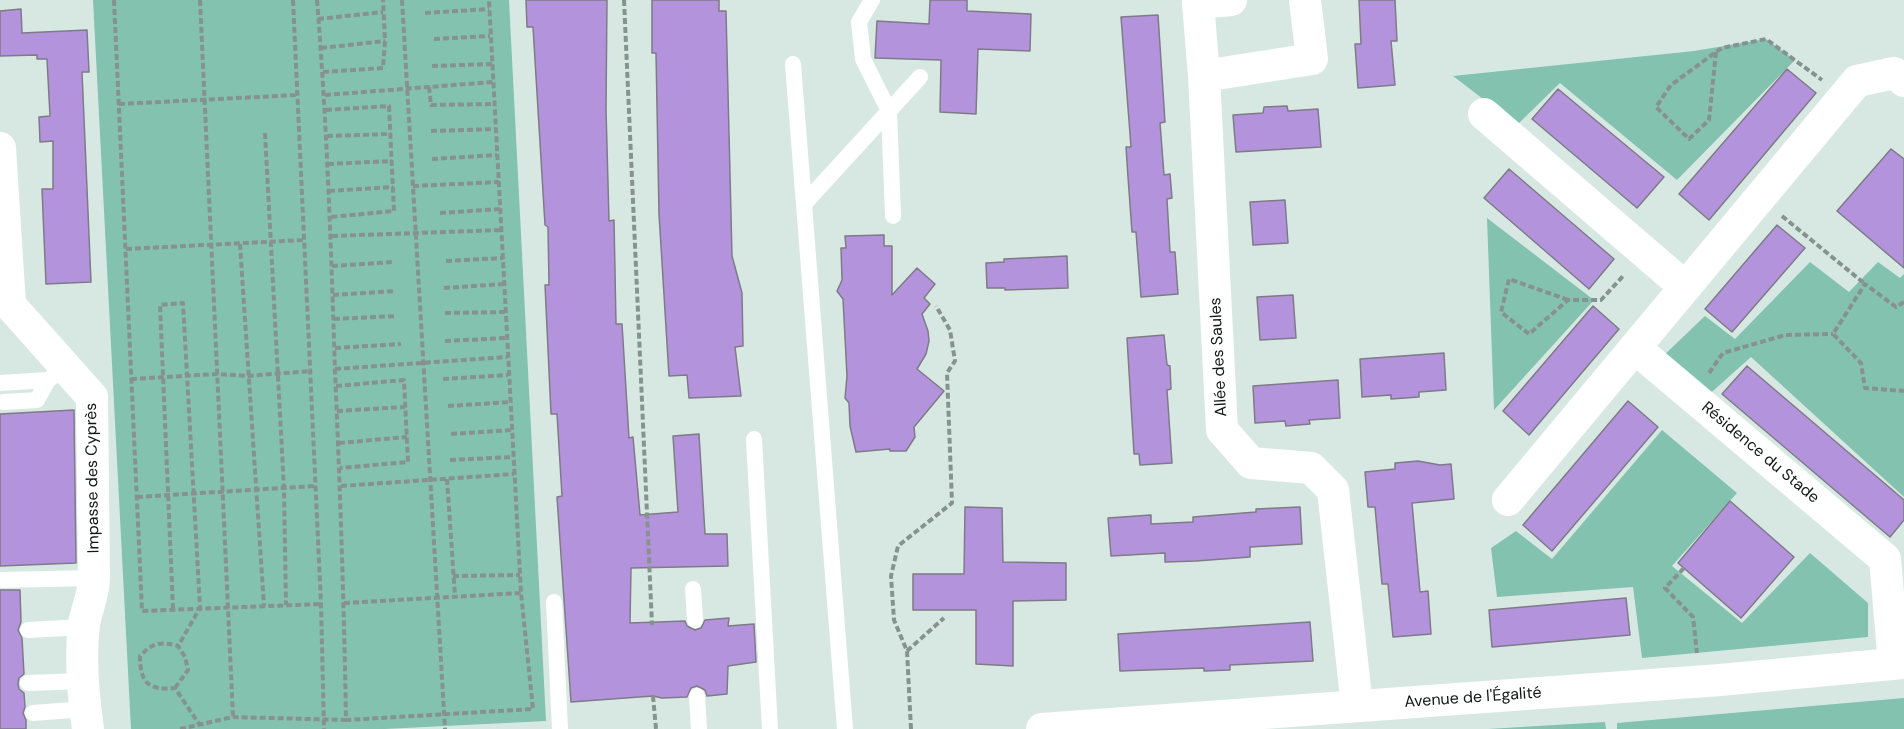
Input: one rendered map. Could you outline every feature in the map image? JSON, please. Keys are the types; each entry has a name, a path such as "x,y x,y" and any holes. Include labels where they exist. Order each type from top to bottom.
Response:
{"street":[{"name":"Allée des Saules","path":"1231,0 1198,3 1204,76 1222,430 1251,463 1311,468 1333,490 1357,706"},
{"path":"1204,76 1312,59 1305,0"},
{"path":"1508,500 1857,81 1894,73 1904,81"},
{"path":"1484,114 1685,287"},
{"name":"Impasse des Cyprès","path":"0,148 10,305 57,374 92,397 94,578 91,604 86,613 82,652 86,706"},
{"name":"Résidence du Stade","path":"1635,348 1895,558 1899,664"},
{"name":"Avenue de l'Égalité","path":"1042,729 1701,682 1899,664"}],"lane":[{"path":"872,0 859,22 863,59 889,111 893,216"},
{"path":"793,64 845,729"},
{"path":"804,204 920,77"},
{"path":"0,383 57,374"},
{"path":"4,402 37,399 57,374"},
{"path":"754,439 770,729"},
{"path":"0,580 94,578"},
{"path":"693,590 695,620"},
{"path":"554,602 560,729"},
{"path":"28,630 84,627"},
{"path":"28,683 86,706"},
{"path":"697,696 699,729"},
{"path":"33,712 86,706"}],"path":[{"path":"114,0 142,611 321,604"},
{"path":"200,0 233,717"},
{"path":"292,0 321,604 324,729"},
{"path":"317,0 326,110 341,486 346,720"},
{"path":"323,72 383,68 385,41 383,0"},
{"path":"402,0 445,729"},
{"path":"180,729 233,717 346,720 532,710 521,592 489,0"},
{"path":"624,0 652,625"},
{"path":"425,13 489,9"},
{"path":"318,19 383,12"},
{"path":"434,39 490,36"},
{"path":"1716,52 1709,120 1689,139 1656,107 1671,85 1716,52 1722,48 1766,39 1844,96"},
{"path":"321,48 385,41"},
{"path":"432,66 492,63"},
{"path":"325,95 493,82"},
{"path":"429,87 431,105 494,104"},
{"path":"119,104 297,95"},
{"path":"326,110 389,106 394,212 330,217"},
{"path":"432,131 496,129"},
{"path":"265,133 284,489 286,605"},
{"path":"327,136 391,134"},
{"path":"432,159 497,155"},
{"path":"328,164 392,161"},
{"path":"413,186 499,182"},
{"path":"329,192 393,187"},
{"path":"1759,198 1896,308 1904,302"},
{"path":"440,213 500,209"},
{"path":"331,236 502,230"},
{"path":"126,249 304,240"},
{"path":"240,244 264,606"},
{"path":"1568,300 1529,333 1501,312 1509,279 1568,300 1600,300 1644,252"},
{"path":"446,261 503,258"},
{"path":"332,266 393,262"},
{"path":"444,288 504,284"},
{"path":"1833,334 1865,284"},
{"path":"333,295 394,291"},
{"path":"173,609 160,304 183,303 200,608 178,646"},
{"path":"911,729 907,651 894,620 891,576 898,546 952,502 947,373 954,361 950,330 936,306"},
{"path":"445,313 505,312"},
{"path":"334,319 397,316"},
{"path":"1692,396 1723,353 1785,335 1833,334 1861,363 1864,388 1904,391"},
{"path":"446,341 506,338"},
{"path":"335,348 401,344"},
{"path":"335,369 507,357"},
{"path":"131,379 217,374 248,376 310,371"},
{"path":"443,379 508,375"},
{"path":"336,386 404,380 406,407 408,462 340,468"},
{"path":"448,406 510,402"},
{"path":"337,411 406,407"},
{"path":"451,434 512,430"},
{"path":"339,443 407,437"},
{"path":"450,460 513,457"},
{"path":"341,486 514,474"},
{"path":"447,479 455,596"},
{"path":"137,497 315,486"},
{"path":"1684,568 1665,588 1693,617 1701,682"},
{"path":"453,576 520,575"},
{"path":"344,603 521,592"},
{"path":"907,651 944,618"},
{"path":"163,642 178,646 185,657 188,670 175,688 162,689 148,684 140,672 140,656 149,646 163,642"},
{"path":"175,688 199,724"},
{"path":"653,696 656,729"}],"green space":[{"path":"93,0 509,0 546,721 385,729 131,729"},
{"path":"1766,39 1795,60 1677,180 1560,83 1517,125 1453,76 1694,51"},
{"path":"1487,218 1594,300 1494,410"},
{"path":"1810,262 1849,292 1878,262 1900,278 1904,274 1904,497 1751,357 1704,399 1661,358 1705,316 1735,339"},
{"path":"1662,430 1737,493 1672,566 1742,623 1810,553 1868,603 1868,637 1642,658 1633,587 1497,597 1491,548 1516,531 1552,559"},
{"path":"1904,698 1904,729 1617,729 1617,723"},
{"path":"1605,722 1606,729 1488,729"}],"building":[{"path":"526,0 607,0 606,109 609,221 614,220 616,324 622,324 629,438 633,437 640,515 678,512 673,436 699,434 705,534 727,534 728,566 631,568 630,623 685,621 687,626 695,630 701,628 705,620 729,618 728,626 754,624 756,662 728,666 727,694 707,696 705,690 697,686 691,688 687,697 653,696 571,702 557,497 562,496 557,414 551,414 545,285 549,285 548,227 545,225 533,27 527,27"},
{"path":"652,0 719,0 719,11 726,11 732,256 742,293 743,346 735,347 741,396 689,398 687,375 669,376 659,214 656,53 652,53"},
{"path":"930,0 967,0 967,11 1031,14 1030,51 978,49 976,114 940,112 941,60 875,58 877,21 929,24"},
{"path":"1359,0 1395,0 1397,41 1391,41 1395,85 1358,88 1355,44 1361,44"},
{"path":"21,9 22,33 87,30 89,72 82,72 91,282 46,284 42,189 53,189 53,141 40,142 39,117 50,116 47,59 37,59 37,55 0,56 0,11"},
{"path":"1158,15 1165,122 1160,123 1164,175 1170,174 1172,198 1167,199 1170,252 1175,252 1178,294 1141,297 1136,232 1132,232 1128,177 1126,147 1131,147 1121,17"},
{"path":"1787,69 1816,93 1709,220 1679,194"},
{"path":"1558,89 1664,177 1637,208 1532,119"},
{"path":"1287,106 1288,111 1318,109 1321,147 1236,152 1233,115 1263,113 1264,107"},
{"path":"1891,149 1904,159 1904,268 1837,211"},
{"path":"1509,169 1614,259 1589,289 1484,198"},
{"path":"1285,200 1288,243 1253,245 1250,202"},
{"path":"1777,225 1805,248 1732,332 1705,309"},
{"path":"884,235 884,246 892,246 892,295 917,268 935,284 924,298 930,304 922,314 929,341 926,354 917,369 944,391 914,427 915,437 906,451 890,451 890,449 856,452 850,426 849,403 845,398 847,376 843,299 837,291 842,280 841,248 846,248 845,236"},
{"path":"1067,256 1068,288 1005,290 1005,288 987,288 986,263 1004,262 1004,259"},
{"path":"1293,295 1296,338 1260,340 1257,297"},
{"path":"1593,306 1619,329 1529,435 1503,411"},
{"path":"1164,335 1167,365 1170,366 1171,389 1167,390 1172,463 1140,465 1139,454 1134,454 1127,338"},
{"path":"1444,353 1446,390 1419,392 1419,397 1391,399 1391,395 1362,397 1360,359"},
{"path":"1747,366 1904,500 1904,520 1890,537 1722,394"},
{"path":"1338,380 1340,418 1309,420 1310,424 1286,426 1285,421 1255,423 1253,386"},
{"path":"1628,401 1658,427 1552,551 1523,525"},
{"path":"74,410 76,563 0,566 0,414"},
{"path":"1418,461 1440,465 1451,464 1454,499 1412,503 1420,592 1428,591 1431,634 1393,637 1388,584 1382,584 1375,507 1368,507 1365,472 1395,469 1395,463"},
{"path":"1730,501 1794,557 1741,618 1678,563"},
{"path":"965,507 1002,508 1003,562 1066,563 1066,600 1013,601 1013,666 976,664 976,610 913,610 913,574 964,574"},
{"path":"1300,507 1302,544 1250,547 1250,557 1196,561 1165,562 1165,553 1111,556 1108,518 1151,515 1151,524 1193,522 1193,517 1256,512 1256,509"},
{"path":"0,590 20,590 21,622 18,630 22,638 24,674 19,678 18,684 19,689 24,693 23,713 26,729 0,729"},
{"path":"1626,598 1630,635 1492,647 1489,610"},
{"path":"1310,622 1313,661 1230,665 1230,670 1204,671 1204,668 1120,671 1118,634"}]}
